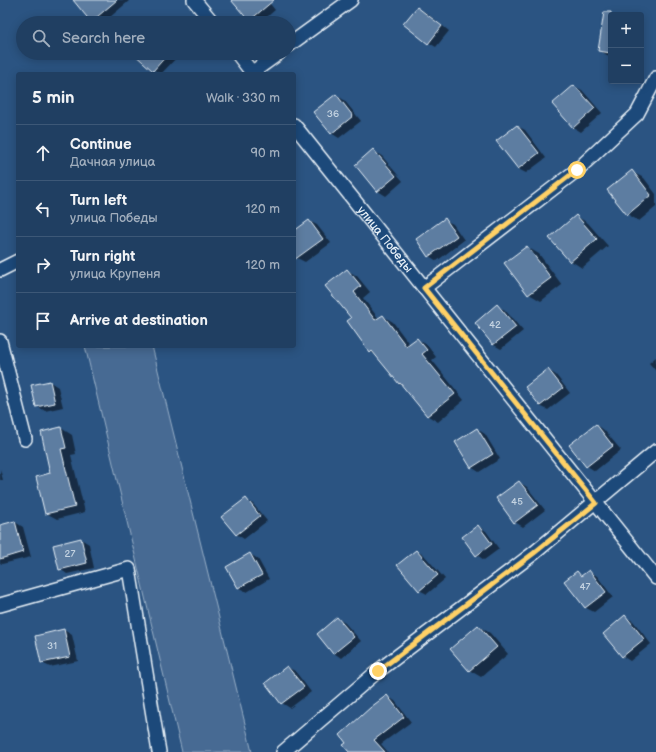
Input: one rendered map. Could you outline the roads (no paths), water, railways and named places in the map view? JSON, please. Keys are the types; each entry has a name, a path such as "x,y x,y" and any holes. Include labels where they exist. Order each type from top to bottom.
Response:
{"street":[{"path":"194,0 207,16"},
{"path":"296,40 351,0"},
{"path":"242,60 251,72"},
{"path":"253,72 269,60"},
{"path":"424,288 577,170 637,114 656,78"},
{"name":"улица Победы","path":"296,128 656,578"},
{"path":"0,270 16,262"},
{"path":"0,341 25,439"},
{"path":"283,752 378,671 534,553 596,503 656,451"},
{"path":"0,605 129,569 159,752"}]}
